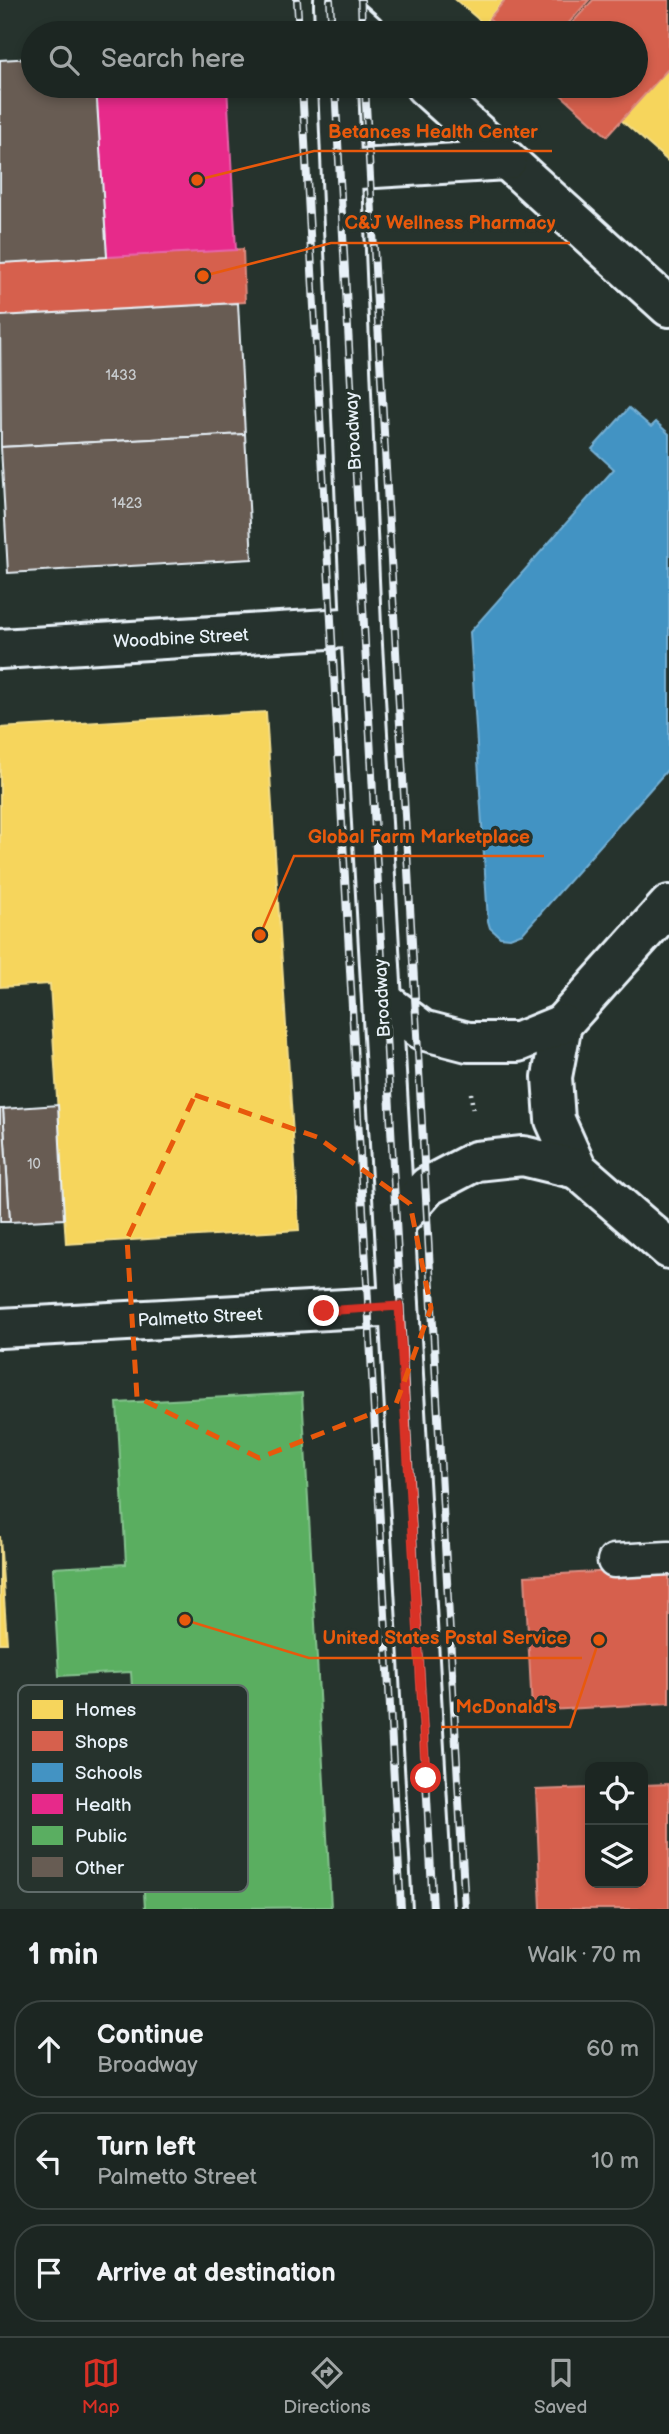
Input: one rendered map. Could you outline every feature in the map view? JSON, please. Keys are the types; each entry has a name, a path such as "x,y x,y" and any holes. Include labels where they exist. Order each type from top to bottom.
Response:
{"main road":[{"name":"Broadway","path":"339,98 362,627 433,1909"},
{"path":"438,98 669,307"},
{"path":"342,170 508,160"},
{"name":"Woodbine Street","path":"0,649 362,627"},
{"path":"383,1001 422,1030 468,1042 518,1042 562,1024 669,905"},
{"path":"562,1024 552,1077 555,1120 577,1168 669,1249"},
{"path":"395,1223 428,1186 476,1161 523,1156 577,1168"},
{"name":"Palmetto Street","path":"0,1328 399,1306"}],"lane":[{"path":"614,1560 669,1558"}],"path":[{"path":"471,1083 473,1120"}],"highlighted area":[{"path":"195,1095 317,1137 410,1204 431,1308 396,1404 259,1458 137,1397 127,1239"}],"building: Homes":[{"path":"456,0 504,0 486,21 480,21"},
{"path":"669,68 669,162 621,120 641,98 648,98 648,91"},
{"path":"266,712 299,1230 66,1244 50,984 0,987 0,728"},
{"path":"0,1536 7,1643 0,1643"}],"building: Shops":[{"path":"505,0 589,0 571,21 489,19"},
{"path":"593,0 669,0 669,68 648,91 648,21 574,21"},
{"path":"564,98 642,98 607,136"},
{"path":"243,249 245,302 0,316 0,263"},
{"path":"669,1568 669,1703 532,1711 525,1576"},
{"path":"669,1784 669,1909 541,1909 536,1790 585,1788 585,1888 648,1888 648,1785"}],"building: Schools":[{"path":"629,408 651,427 656,422 669,434 669,768 523,933 510,938 500,937 490,928 488,921 470,632 614,469 592,449"}],"building: Health":[{"path":"97,98 228,98 236,250 107,257"}],"building: Public":[{"path":"302,1393 331,1907 145,1909 144,1892 248,1892 248,1685 132,1685 131,1672 59,1676 53,1568 126,1564 117,1403"}],"building: Other":[{"path":"21,59 21,98 97,98 107,257 0,263 0,60"},
{"path":"238,303 245,434 1,447 0,316"},
{"path":"245,434 252,559 8,573 1,447"},
{"path":"58,1105 64,1219 10,1222 3,1109"},
{"path":"0,1109 3,1109 10,1222 0,1222"}],"railway":[{"path":"297,0 298,21"},
{"path":"330,0 331,21"},
{"path":"361,0 362,21"},
{"path":"303,98 401,1909"},
{"path":"336,98 433,1909"},
{"path":"366,98 465,1909"}],"place":[{"name":"Betances Health Center","path":"197,180"},
{"name":"C&J Wellness Pharmacy","path":"203,276"},
{"name":"Global Farm Marketplace","path":"260,935"},
{"name":"United States Postal Service","path":"185,1620"},
{"name":"McDonald's","path":"599,1640"}],"route":[{"path":"324,1311 399,1306 426,1778"}]}
